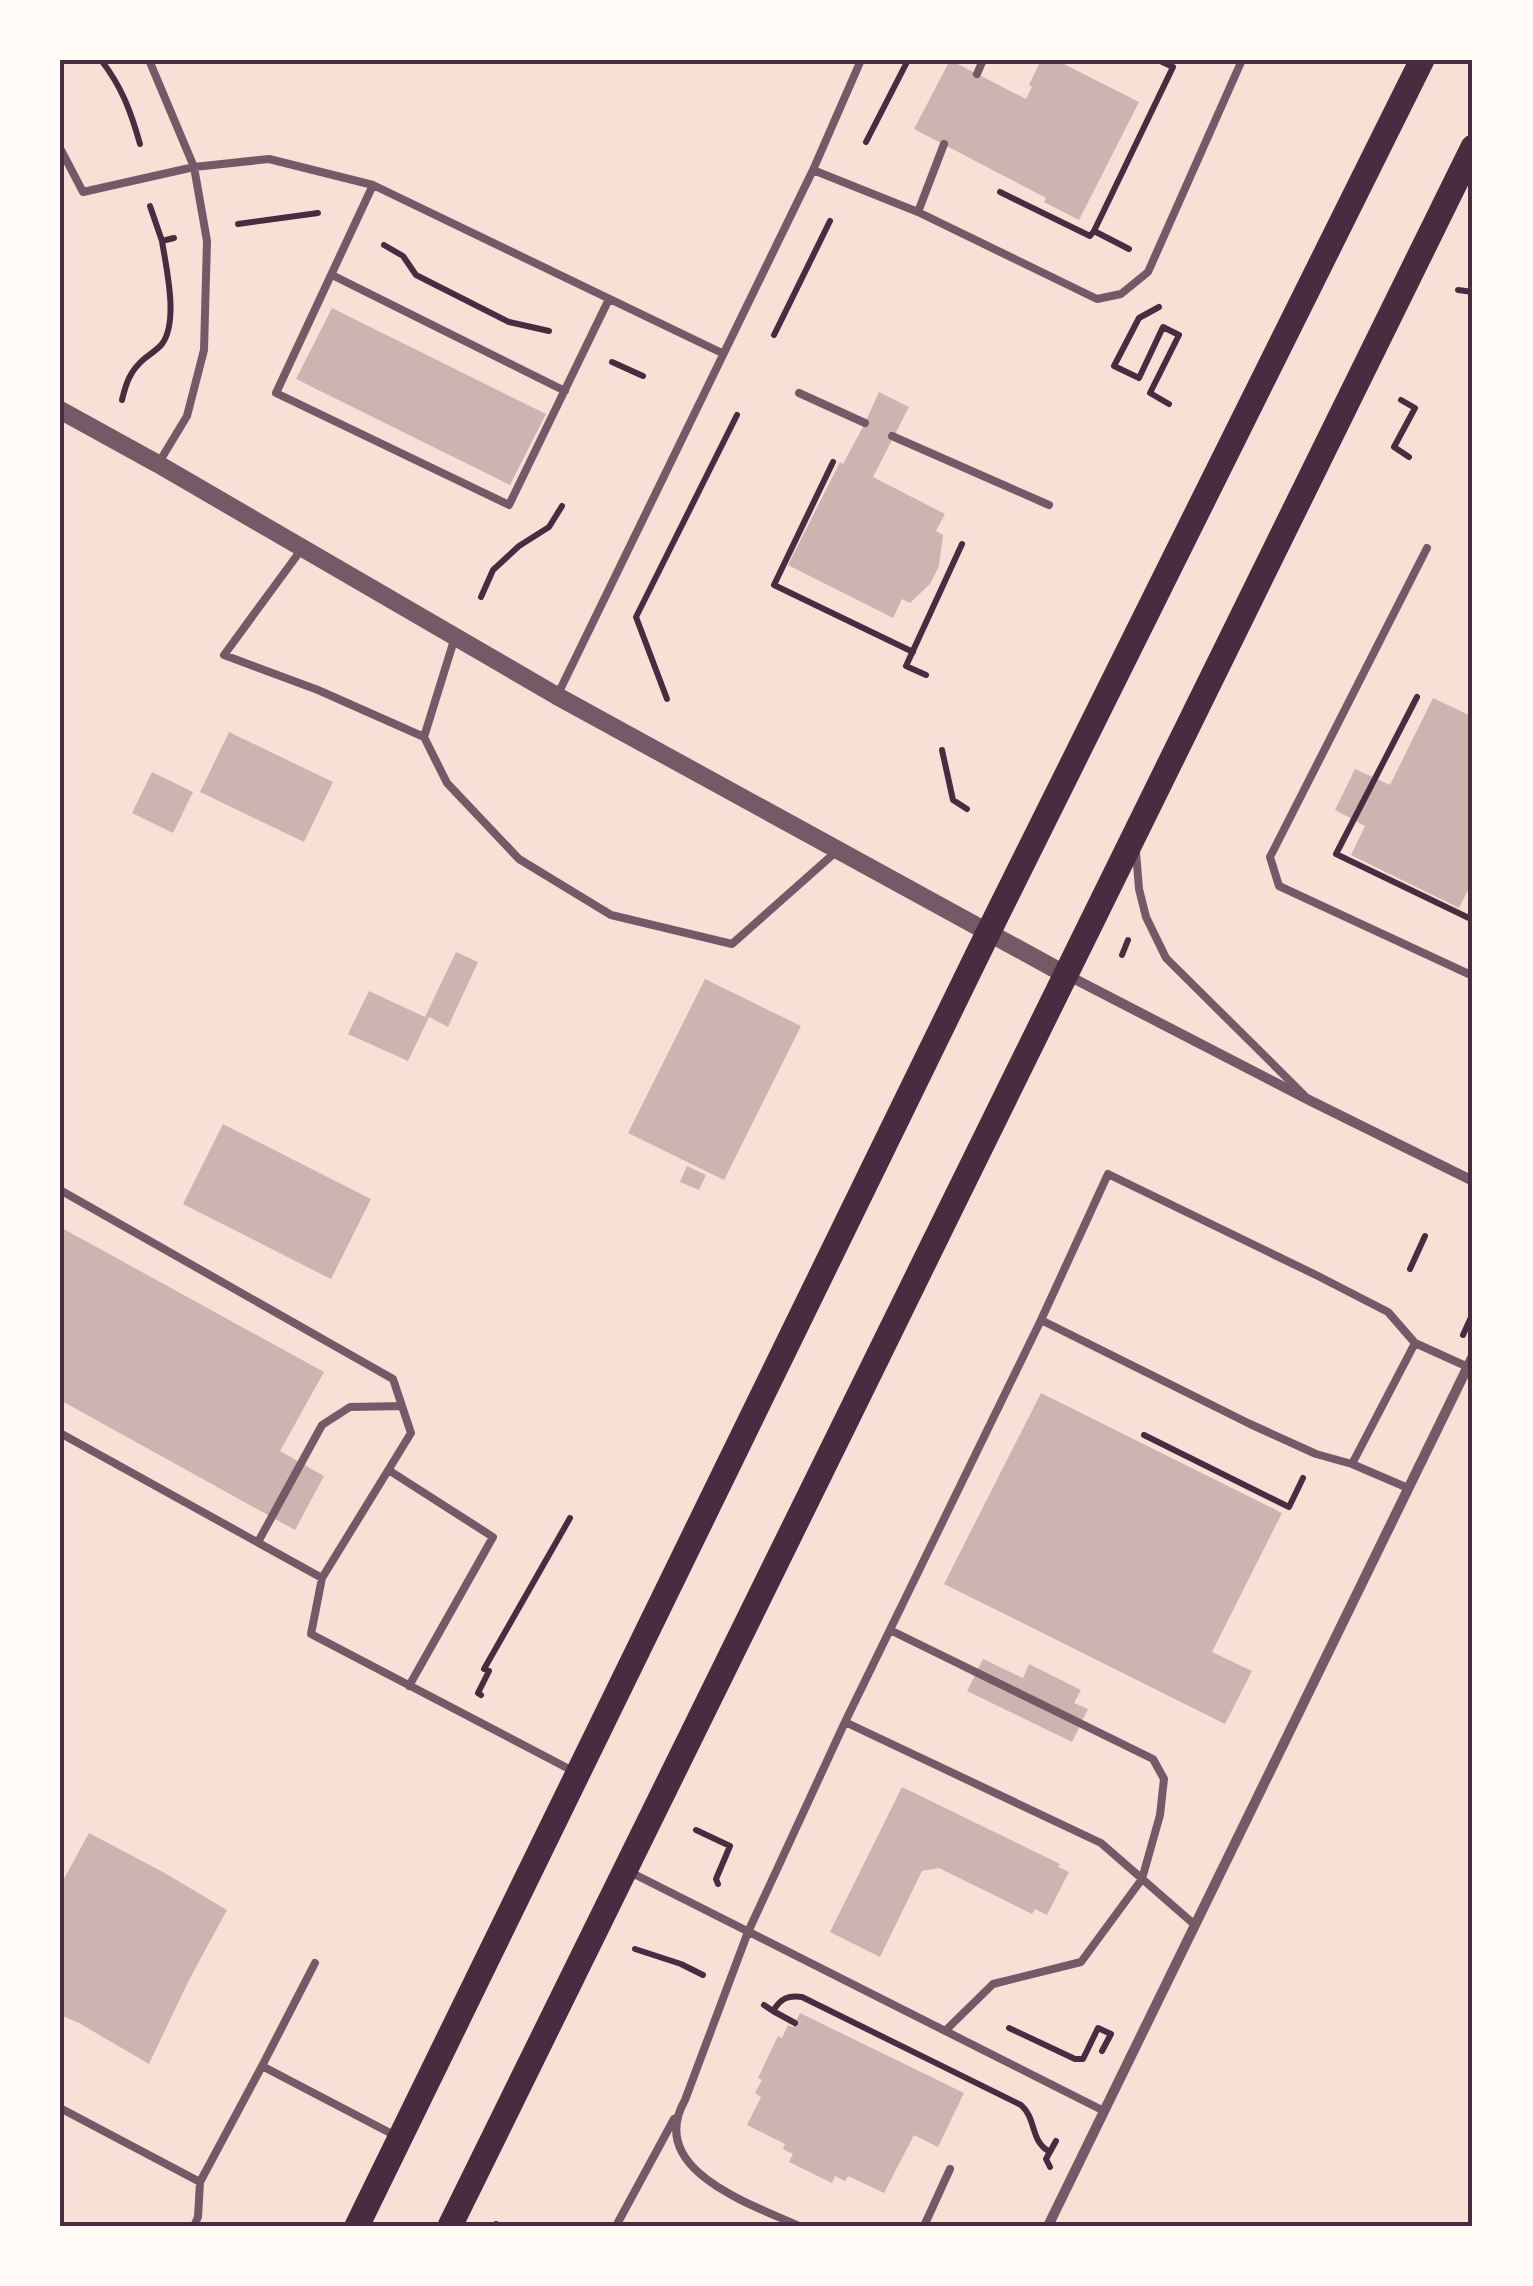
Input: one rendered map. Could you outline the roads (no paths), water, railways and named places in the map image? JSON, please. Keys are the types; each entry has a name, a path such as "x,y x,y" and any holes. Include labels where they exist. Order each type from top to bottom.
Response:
{"main road":[{"path":"357,2226 988,933 1422,60"},
{"path":"450,2226 1473,146"}],"street":[{"path":"60,410 557,696 988,933 1473,1181"},
{"path":"1048,2226 1470,1361"}],"lane":[{"path":"149,60 194,167 207,241 204,350 187,416 158,464"},
{"path":"557,696 813,170 861,60"},
{"path":"977,74 983,60"},
{"path":"813,170 918,212 1097,299 1120,294 1148,272 1242,60"},
{"path":"918,212 944,144"},
{"path":"60,148 83,192 194,167 269,159 373,186 722,353"},
{"path":"373,186 276,393 510,505 609,299"},
{"path":"332,274 565,392"},
{"path":"798,393 865,423"},
{"path":"892,436 1049,504"},
{"path":"302,548 224,655 318,690 424,737 446,783 519,858 611,916 732,944 838,850"},
{"path":"1426,548 1270,857 1279,886 1473,976"},
{"path":"424,737 455,637"},
{"path":"1134,837 1146,917 1166,958 1311,1101"},
{"path":"631,2226 617,2223 685,2100 748,1932 1108,1174 1388,1312 1415,1343 1470,1361"},
{"path":"60,1190 393,1379 412,1433 322,1578 311,1634 577,1773"},
{"path":"1040,1320 1250,1424 1316,1454 1352,1464 1408,1488"},
{"path":"1352,1464 1415,1343"},
{"path":"258,1542 322,1425 350,1407 402,1406"},
{"path":"60,1433 322,1578"},
{"path":"390,1471 493,1537 409,1686"},
{"path":"890,1630 1153,1759 1164,1779 1160,1815 1142,1878 1080,1962 993,1984 945,2031"},
{"path":"845,1722 1102,1843 1195,1925"},
{"path":"626,1870 1104,2111"},
{"path":"194,2226 200,2182 315,1963"},
{"path":"262,2066 400,2139"},
{"path":"60,2108 200,2182"},
{"path":"676,2115 676,2143 694,2170 726,2192 799,2226"},
{"path":"924,2226 950,2169"}]}
